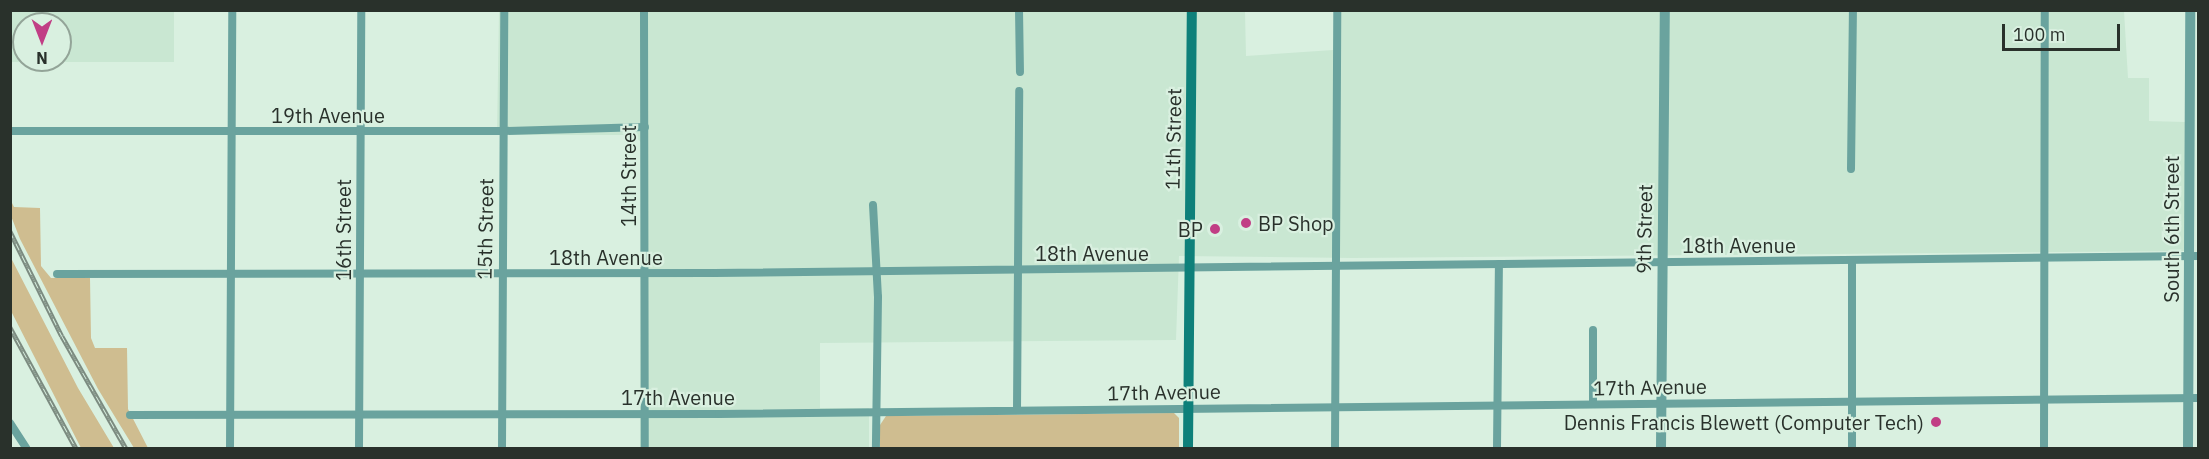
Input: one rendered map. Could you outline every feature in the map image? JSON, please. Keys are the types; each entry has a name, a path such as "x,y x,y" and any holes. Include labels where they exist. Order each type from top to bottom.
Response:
{"main road":[{"name":"11th Street","path":"1188,448 1192,10"}],"street":[{"path":"230,448 232,10"},
{"name":"16th Street","path":"359,448 361,10"},
{"name":"15th Street","path":"502,448 504,10"},
{"name":"14th Street","path":"644,10 645,448"},
{"path":"1019,10 1020,72"},
{"path":"1335,448 1334,264 1337,10"},
{"name":"9th Street","path":"1661,448 1665,10"},
{"path":"1851,169 1853,10"},
{"path":"2044,448 2045,10"},
{"name":"South 6th Street","path":"2188,448 2193,398 2194,256 2190,10"},
{"path":"1017,411 1019,91"},
{"name":"19th Avenue","path":"10,131 504,131 645,127"},
{"path":"873,205 877,271 876,448"},
{"name":"18th Avenue","path":"57,274 1190,269 1334,264 1852,261 2194,256"},
{"path":"1852,261 1852,448"},
{"path":"1497,448 1499,264"},
{"path":"1593,330 1593,404"},
{"name":"17th Avenue","path":"130,415 1017,411 2193,398"},
{"path":"10,423 26,448"}],"shaded area":[{"path":"10,11 174,11 174,62 72,62 72,12 12,12 12,62"},
{"path":"499,11 1245,11 1246,56 1333,50 1335,11 2124,11 2128,78 2149,78 2149,121 2185,122 2187,251 1353,258 1179,256 1176,340 820,343 820,408 869,408 869,448 640,448 641,142 633,135 497,135"},
{"path":"10,199 14,207 40,208 41,266 51,278 90,278 91,338 95,348 127,348 128,409 148,448 134,448 98,389 20,239 11,216"},
{"path":"10,256 78,388 114,448 81,448 11,311"},
{"path":"1174,413 1179,418 1179,448 880,448 880,425 886,416"}],"railway":[{"path":"10,231 62,336 126,448"},
{"path":"10,327 76,448"}],"place":[{"name":"BP Shop","path":"1246,223"},
{"name":"BP","path":"1215,229"},
{"name":"Dennis Francis Blewett (Computer Tech)","path":"1936,422"}]}
